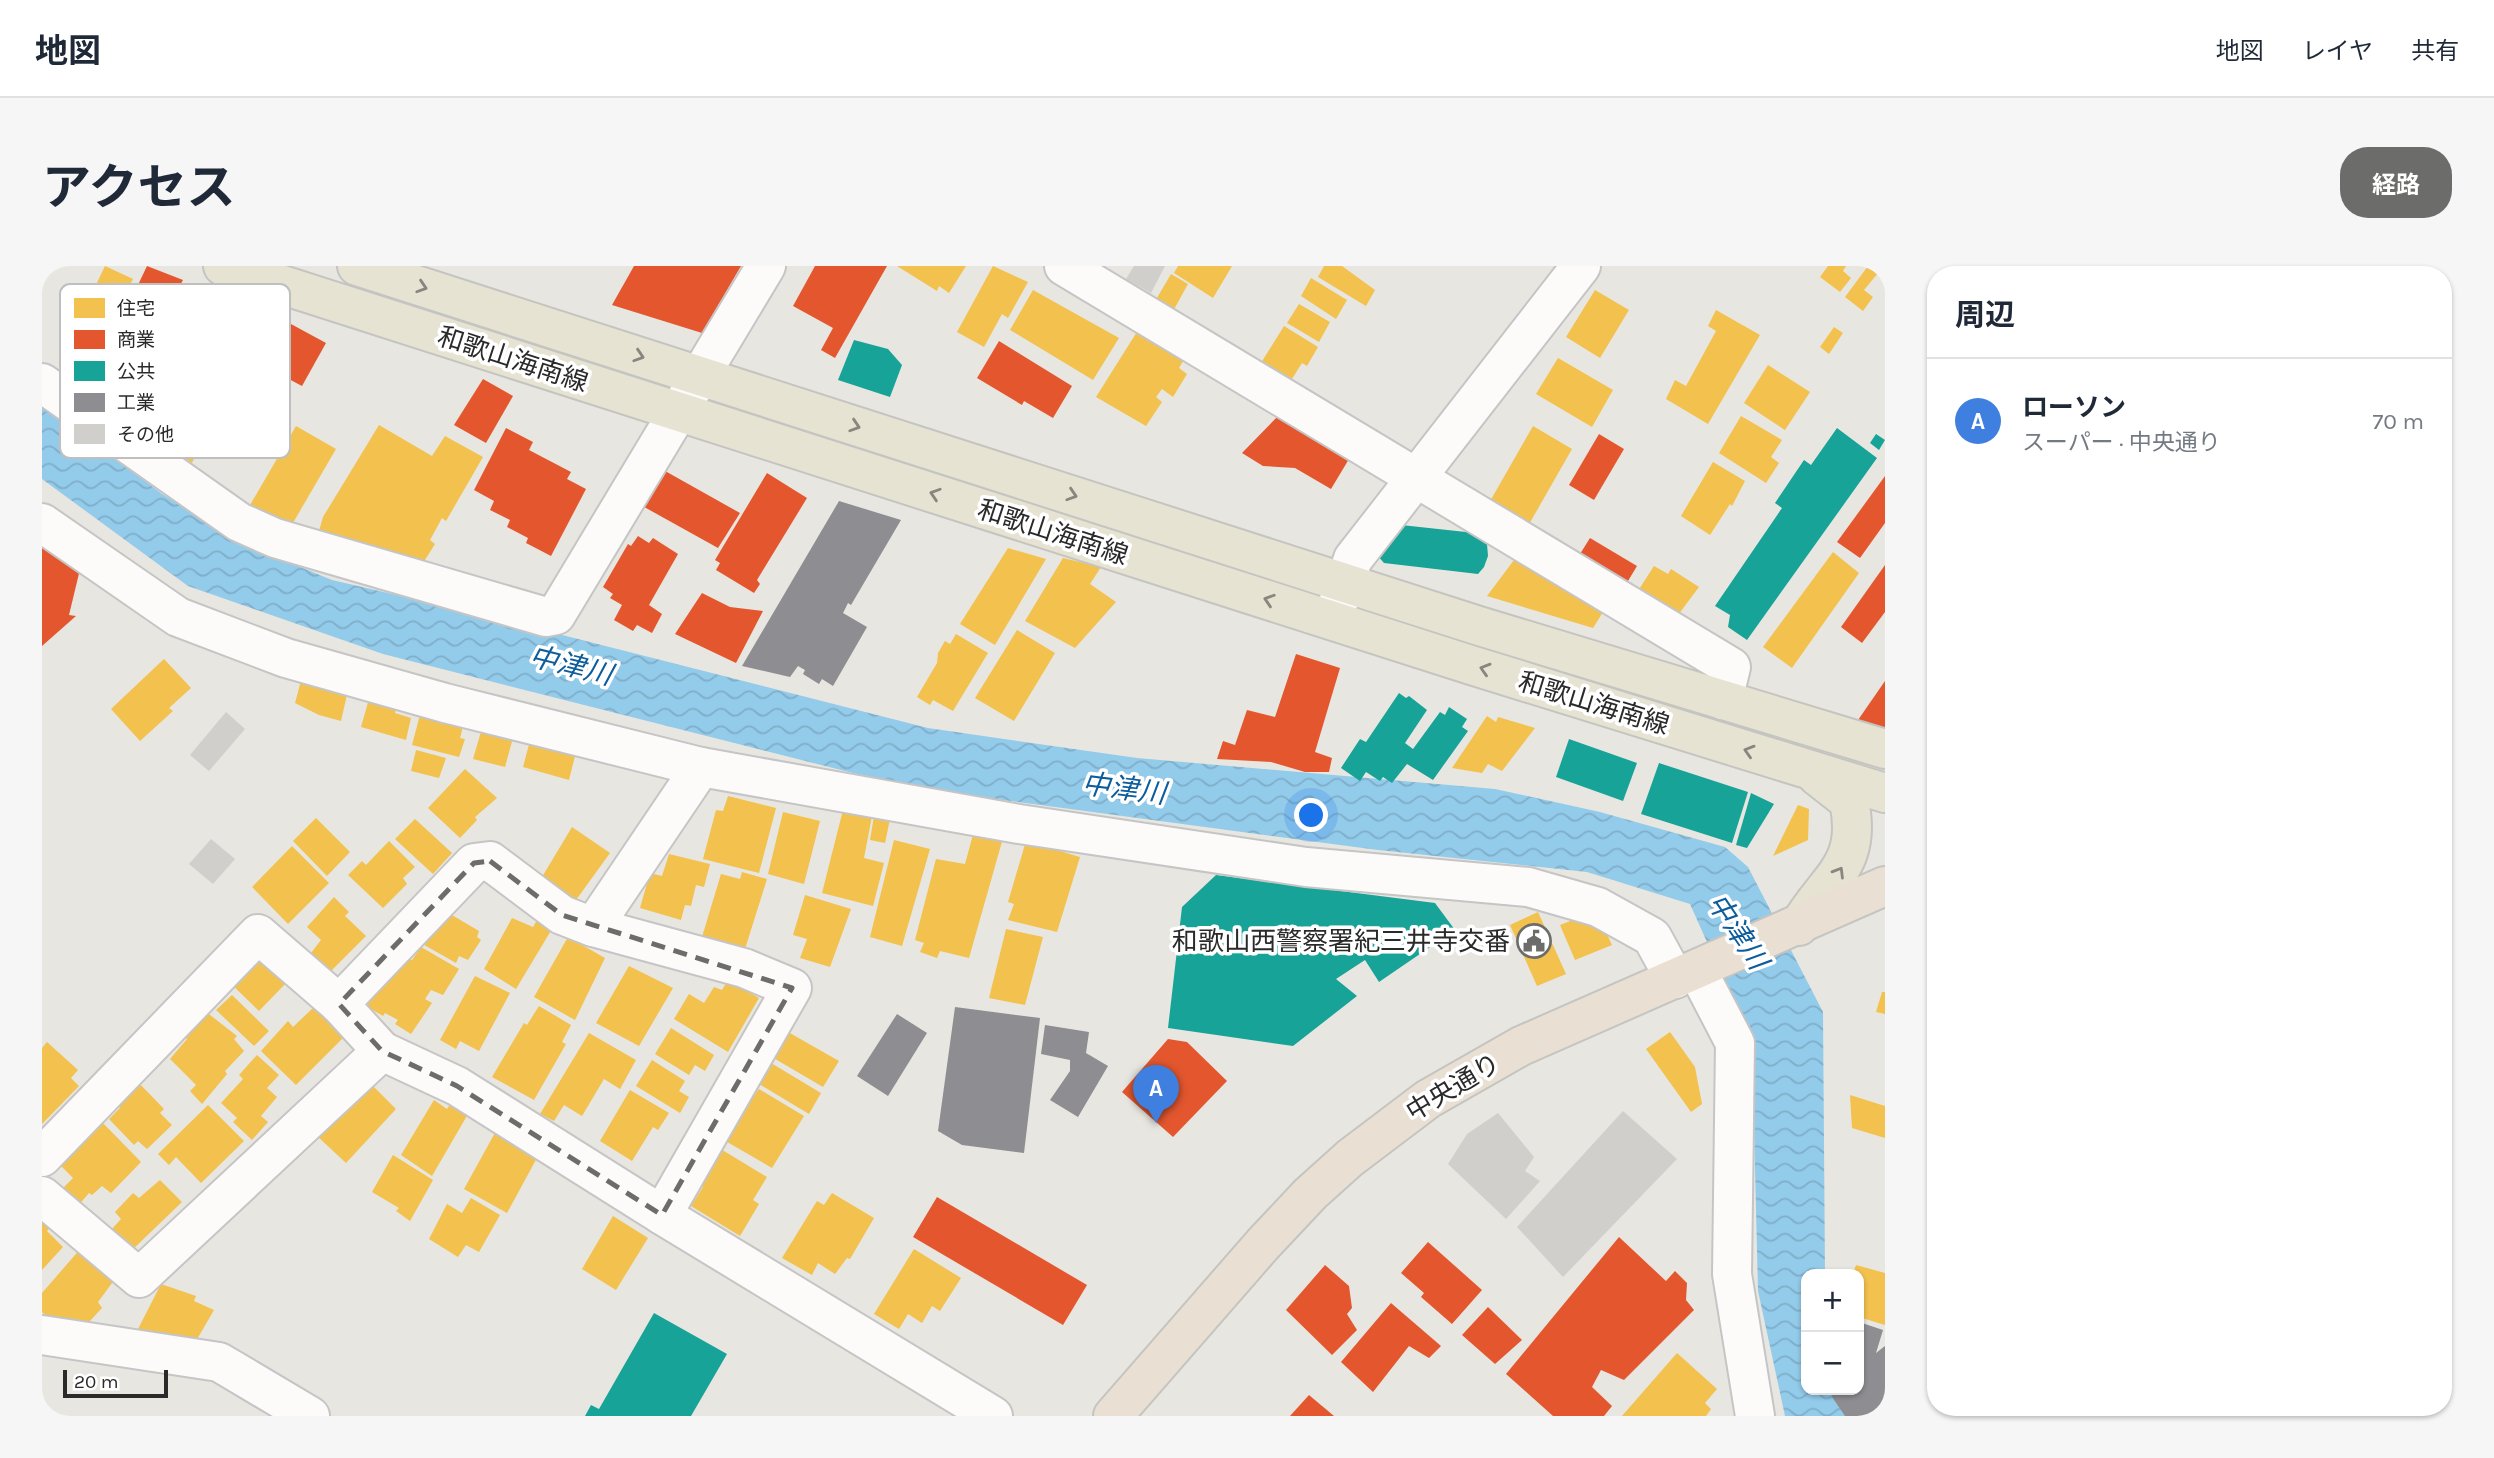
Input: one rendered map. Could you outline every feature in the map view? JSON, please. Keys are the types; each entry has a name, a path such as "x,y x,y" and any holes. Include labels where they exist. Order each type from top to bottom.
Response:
{"highway":[{"name":"中央通り","path":"1113,1416 1310,1194 1392,1125 1428,1099 1521,1046 1885,886"}],"main road":[{"name":"和歌山海南線","path":"223,266 279,284"},
{"name":"和歌山海南線","path":"357,266 1345,583 1885,750"},
{"name":"和歌山海南線","path":"290,287 1333,621 1885,793"},
{"path":"1786,762 1814,775 1842,793 1849,801 1852,816 1850,848 1844,865 1828,888 1814,900 1799,926"}],"street":[{"path":"148,458 239,522 275,538 546,617 556,615 766,266"},
{"path":"1064,266 1731,667 1723,700"},
{"path":"1333,621 1353,559 1581,266"},
{"path":"42,383 60,396"},
{"path":"42,523 178,617 286,658 445,703 701,767 1019,824 1306,867 1528,887 1598,907 1652,937 1694,971 1735,1043 1732,1274 1755,1416"},
{"path":"593,927 701,767"},
{"path":"339,1004 474,863 490,861 562,915 593,927 744,968 792,988 662,1215"},
{"path":"42,1157 258,934 339,1004 382,1051 457,1086 662,1215 993,1416"},
{"path":"42,1196 139,1278 382,1051"},
{"path":"42,1335 219,1362 310,1416"}],"highlighted area":[{"path":"490,861 562,915 792,988 662,1215 457,1086 382,1051 339,1004 474,863"}],"water":[{"name":"中津川","path":"42,401 60,415 60,458 116,458 162,494 249,546 332,580 483,615 928,728 1137,758 1495,789 1600,812 1725,847 1748,867 1823,1012 1825,1269 1801,1269 1801,1395 1836,1395 1846,1416 1785,1416 1758,1291 1752,1043 1690,904 1587,872 1378,850 912,788 383,654 188,586 42,479"}],"building: 住宅":[{"path":"105,266 133,279 130,284 96,284"},
{"path":"897,266 966,266 949,293 939,286 937,291"},
{"path":"993,266 1028,282 1008,318 1002,314 984,347 957,332"},
{"path":"1178,266 1232,266 1213,298 1174,273"},
{"path":"1324,266 1342,266 1375,290 1366,306 1318,277"},
{"path":"1828,266 1846,266 1843,271 1851,278 1840,292 1820,277"},
{"path":"1868,266 1885,266 1885,279 1878,273 1864,290 1873,297 1863,311 1845,297"},
{"path":"1171,274 1188,284 1172,313 1154,303"},
{"path":"1311,278 1347,300 1336,319 1301,296"},
{"path":"1033,290 1119,338 1093,380 1010,330"},
{"path":"1595,290 1629,310 1600,358 1566,337"},
{"path":"1299,304 1330,322 1319,342 1287,323"},
{"path":"1716,310 1760,335 1708,424 1666,399 1675,380 1686,386 1716,331 1708,326"},
{"path":"1284,326 1318,347 1307,366 1302,363 1285,390 1256,371"},
{"path":"1140,327 1191,348 1179,368 1187,374 1173,397 1162,389 1156,397 1162,402 1146,426 1096,397"},
{"path":"1834,327 1843,333 1829,354 1820,347"},
{"path":"1558,358 1613,390 1592,427 1536,394"},
{"path":"1768,365 1810,392 1785,430 1744,403"},
{"path":"1741,416 1782,440 1771,457 1779,463 1766,483 1719,453"},
{"path":"379,425 432,456 445,436 483,457 446,521 442,518 430,540 435,544 423,563 317,538 323,517"},
{"path":"296,426 336,449 290,528 250,505 277,458 290,458 290,436"},
{"path":"1533,426 1572,449 1528,526 1489,503"},
{"path":"1713,462 1745,481 1732,506 1730,504 1710,535 1681,516"},
{"path":"1008,548 1046,559 995,645 960,624"},
{"path":"1833,552 1859,573 1792,668 1763,647"},
{"path":"1517,556 1605,609 1593,628 1487,596"},
{"path":"1063,558 1101,567 1090,584 1116,602 1075,648 1025,621"},
{"path":"1654,566 1668,574 1671,569 1699,587 1675,619 1636,594"},
{"path":"1017,630 1055,653 1014,721 975,698"},
{"path":"956,634 988,653 953,711 933,700 930,705 917,697 937,663 938,653 945,641 950,644"},
{"path":"164,659 191,688 169,708 173,711 140,741 111,709"},
{"path":"303,673 349,686 341,721 319,715 295,703"},
{"path":"371,692 398,701 395,713 411,718 406,740 361,727"},
{"path":"421,711 464,723 460,738 465,739 459,757 412,745"},
{"path":"1487,716 1496,722 1498,717 1535,728 1502,771 1488,764 1482,773 1452,768"},
{"path":"485,718 516,727 505,767 473,759"},
{"path":"532,733 578,744 569,780 523,767"},
{"path":"416,750 446,758 439,778 411,771"},
{"path":"465,769 497,798 475,817 477,820 460,838 428,808"},
{"path":"728,796 776,808 759,873 703,859 716,810 723,811"},
{"path":"1798,805 1809,809 1808,840 1773,856"},
{"path":"843,810 872,816 864,858 884,863 873,906 822,893"},
{"path":"783,812 820,821 804,884 768,874"},
{"path":"874,816 890,819 885,843 870,840"},
{"path":"316,818 350,852 327,876 293,841"},
{"path":"415,819 452,853 433,874 395,839"},
{"path":"572,827 610,853 576,900 542,877"},
{"path":"974,831 1003,838 969,958 940,951 937,958 920,952 924,943 915,940 936,859 965,864"},
{"path":"894,840 930,849 902,946 870,937"},
{"path":"389,841 415,867 403,878 407,884 383,908 348,875 362,861 366,865"},
{"path":"1026,841 1080,857 1057,932 1008,920 1014,904 1008,902"},
{"path":"292,846 329,883 288,924 252,887"},
{"path":"669,854 710,864 704,887 696,885 691,906 685,905 681,920 640,908 650,873 662,876"},
{"path":"742,872 767,879 745,949 702,937 721,874 740,879"},
{"path":"805,895 851,909 830,967 800,958 807,939 793,935"},
{"path":"334,897 349,912 345,916 366,936 330,972 311,953 321,940 307,927"},
{"path":"440,908 479,931 477,937 481,940 468,960 459,956 456,963 419,942"},
{"path":"1538,912 1566,974 1537,986 1510,925"},
{"path":"1583,916 1604,928 1612,945 1575,960 1560,925"},
{"path":"512,918 533,927 537,920 552,929 516,989 484,969"},
{"path":"1006,929 1043,937 1025,1005 989,998"},
{"path":"568,937 605,958 575,1020 534,997"},
{"path":"421,947 459,969 443,995 431,990 425,999 432,1003 411,1034 395,1024 398,1020 385,1013 383,1016 359,1002 400,954 412,960"},
{"path":"258,951 287,982 259,1011 228,981"},
{"path":"629,966 673,988 639,1046 596,1023"},
{"path":"475,976 510,993 479,1051 460,1041 456,1049 440,1040"},
{"path":"728,980 759,998 728,1052 674,1019 689,994 704,1003 714,987 722,990"},
{"path":"1882,992 1885,992 1885,1014 1876,1012"},
{"path":"232,995 269,1031 254,1046 216,1010"},
{"path":"539,1006 571,1025 562,1042 566,1044 534,1100 492,1077 524,1023 527,1025"},
{"path":"314,1007 345,1036 296,1085 261,1051 288,1021 293,1027"},
{"path":"205,1011 237,1036 234,1039 244,1051 225,1071 227,1074 202,1104 190,1091 196,1085 170,1059 187,1039 181,1034"},
{"path":"671,1028 714,1055 705,1071 695,1065 689,1075 655,1054"},
{"path":"781,1028 839,1061 823,1087 765,1053"},
{"path":"1670,1032 1695,1067 1702,1104 1691,1112 1646,1049"},
{"path":"589,1033 636,1060 620,1089 604,1079 582,1116 564,1105 554,1121 540,1114"},
{"path":"47,1042 78,1070 71,1078 79,1086 42,1124 42,1048"},
{"path":"257,1055 279,1075 267,1088 277,1097 261,1116 268,1122 252,1140 233,1122 237,1118 221,1103 243,1079 239,1075"},
{"path":"652,1060 685,1081 679,1091 689,1097 680,1113 636,1086"},
{"path":"771,1063 821,1093 809,1114 759,1084"},
{"path":"136,1080 164,1109 160,1113 172,1125 147,1149 138,1141 134,1145 109,1119 120,1108 114,1102"},
{"path":"368,1081 396,1109 346,1163 317,1136"},
{"path":"759,1089 804,1116 772,1168 722,1139"},
{"path":"630,1090 669,1113 658,1130 653,1127 632,1161 600,1141"},
{"path":"1850,1095 1885,1106 1885,1138 1852,1128"},
{"path":"434,1100 447,1109 451,1103 468,1114 432,1176 401,1155"},
{"path":"208,1105 244,1141 201,1183 176,1157 169,1165 158,1154"},
{"path":"100,1120 141,1162 111,1193 102,1186 92,1195 89,1193 77,1207 61,1190 73,1178 56,1161"},
{"path":"496,1131 538,1156 507,1213 464,1189"},
{"path":"714,1145 767,1177 753,1200 759,1204 740,1236 691,1206 703,1187 693,1181"},
{"path":"393,1155 433,1180 410,1221 396,1211 399,1208 372,1192"},
{"path":"160,1180 182,1202 131,1251 111,1230 121,1219 115,1212 133,1193 139,1198"},
{"path":"832,1193 874,1218 850,1259 847,1258 835,1274 818,1263 812,1275 782,1258 817,1201 824,1205"},
{"path":"471,1198 500,1215 479,1252 466,1245 458,1257 429,1239 447,1204 462,1213"},
{"path":"42,1213 53,1224 47,1231 63,1247 42,1270"},
{"path":"613,1216 648,1238 616,1290 582,1269"},
{"path":"82,1247 115,1279 98,1302 102,1308 77,1335 66,1334 42,1312 42,1293"},
{"path":"914,1249 961,1278 940,1311 932,1306 922,1323 908,1314 899,1329 874,1314"},
{"path":"1856,1265 1885,1273 1885,1325 1864,1319 1864,1269 1855,1269"},
{"path":"161,1284 196,1296 194,1301 214,1310 192,1348 137,1331"},
{"path":"1677,1353 1717,1389 1705,1403 1711,1409 1706,1416 1622,1416"}],"building: 商業":[{"path":"147,266 183,280 181,284 138,284"},
{"path":"634,266 741,266 702,333 612,305"},
{"path":"815,266 887,266 835,358 821,350 833,328 793,306"},
{"path":"290,326 326,343 302,386 290,380"},
{"path":"999,341 1072,386 1053,418 1024,401 1022,405 977,378"},
{"path":"483,379 513,396 486,443 454,425"},
{"path":"1278,416 1349,459 1331,489 1295,468 1263,466 1242,453"},
{"path":"506,428 533,442 529,450 571,472 567,479 586,489 551,556 526,543 528,538 507,527 510,520 490,510 494,501 474,490"},
{"path":"1599,434 1624,449 1594,500 1569,485"},
{"path":"658,467 740,513 718,548 637,503"},
{"path":"767,473 807,498 757,580 760,584 754,593 716,570 720,563 715,560"},
{"path":"1885,476 1885,523 1860,558 1837,542"},
{"path":"42,533 82,561 69,615 76,616 42,646"},
{"path":"638,536 649,543 653,538 678,554 649,605 662,614 652,633 637,625 633,631 614,620 622,605 610,598 613,594 603,587 628,544 631,546"},
{"path":"1590,538 1637,566 1622,591 1575,562"},
{"path":"1885,565 1885,612 1862,643 1841,627"},
{"path":"702,593 730,607 763,611 736,663 675,634"},
{"path":"1296,654 1340,668 1315,752 1332,758 1329,772 1305,772 1271,762 1217,759 1223,741 1235,745 1247,710 1275,717"},
{"path":"1885,681 1885,729 1858,720"},
{"path":"1168,1039 1187,1042 1227,1081 1173,1137 1122,1092"},
{"path":"937,1197 1087,1285 1063,1325 913,1237"},
{"path":"1619,1237 1666,1281 1675,1271 1687,1283 1686,1300 1694,1310 1624,1380 1601,1370 1592,1387 1612,1406 1604,1416 1553,1416 1506,1374"},
{"path":"1428,1242 1482,1290 1452,1324 1421,1297 1424,1293 1401,1273"},
{"path":"1325,1265 1349,1286 1352,1308 1347,1314 1357,1330 1332,1355 1286,1310"},
{"path":"1391,1303 1441,1346 1429,1358 1409,1346 1373,1392 1341,1362"},
{"path":"1488,1307 1522,1340 1495,1364 1462,1335"},
{"path":"1309,1395 1334,1416 1290,1416"}],"building: 公共":[{"path":"854,340 888,349 902,365 890,397 838,380"},
{"path":"1837,428 1877,458 1747,640 1728,627 1730,615 1715,606 1782,508 1775,503 1804,460 1811,465"},
{"path":"1876,434 1885,440 1879,450 1870,443"},
{"path":"1392,524 1475,533 1487,544 1488,556 1484,567 1478,574 1384,563 1377,555"},
{"path":"1399,693 1406,698 1409,696 1427,710 1405,743 1413,749 1440,712 1445,715 1449,707 1467,719 1462,727 1468,731 1433,780 1407,764 1392,783 1383,777 1380,781 1366,772 1360,781 1341,768 1360,739 1366,742"},
{"path":"1569,739 1637,763 1623,801 1556,777"},
{"path":"1659,763 1748,792 1732,843 1641,814"},
{"path":"1751,793 1774,804 1747,848 1736,845"},
{"path":"1216,875 1435,903 1455,930 1379,982 1365,960 1336,979 1357,996 1293,1046 1168,1028 1182,907"},
{"path":"654,1313 727,1354 691,1416 585,1416 591,1405 599,1409"}],"building: 工業":[{"path":"839,501 901,520 851,605 848,603 843,613 867,627 833,686 822,679 819,684 803,674 805,670 798,666 790,677 742,666"},
{"path":"955,1007 1040,1018 1024,1153 962,1145 938,1131"},
{"path":"897,1014 927,1033 888,1096 857,1076"},
{"path":"1045,1025 1089,1032 1086,1053 1108,1066 1078,1117 1050,1100 1070,1071 1070,1060 1041,1054"},
{"path":"1864,1324 1883,1330 1876,1353 1885,1346 1885,1416 1845,1416 1832,1397 1864,1395"}],"building: その他":[{"path":"1134,266 1165,266 1151,293 1126,279"},
{"path":"226,712 245,729 209,771 190,755"},
{"path":"211,839 235,859 213,884 189,864"},
{"path":"1623,1111 1677,1159 1563,1277 1517,1227"},
{"path":"1498,1113 1534,1157 1525,1171 1540,1181 1506,1219 1448,1164 1467,1134"}],"place":[{"name":"和歌山西警察署紀三井寺交番","path":"1534,941"},
{"name":"ローソン","path":"1156,1123"}]}
